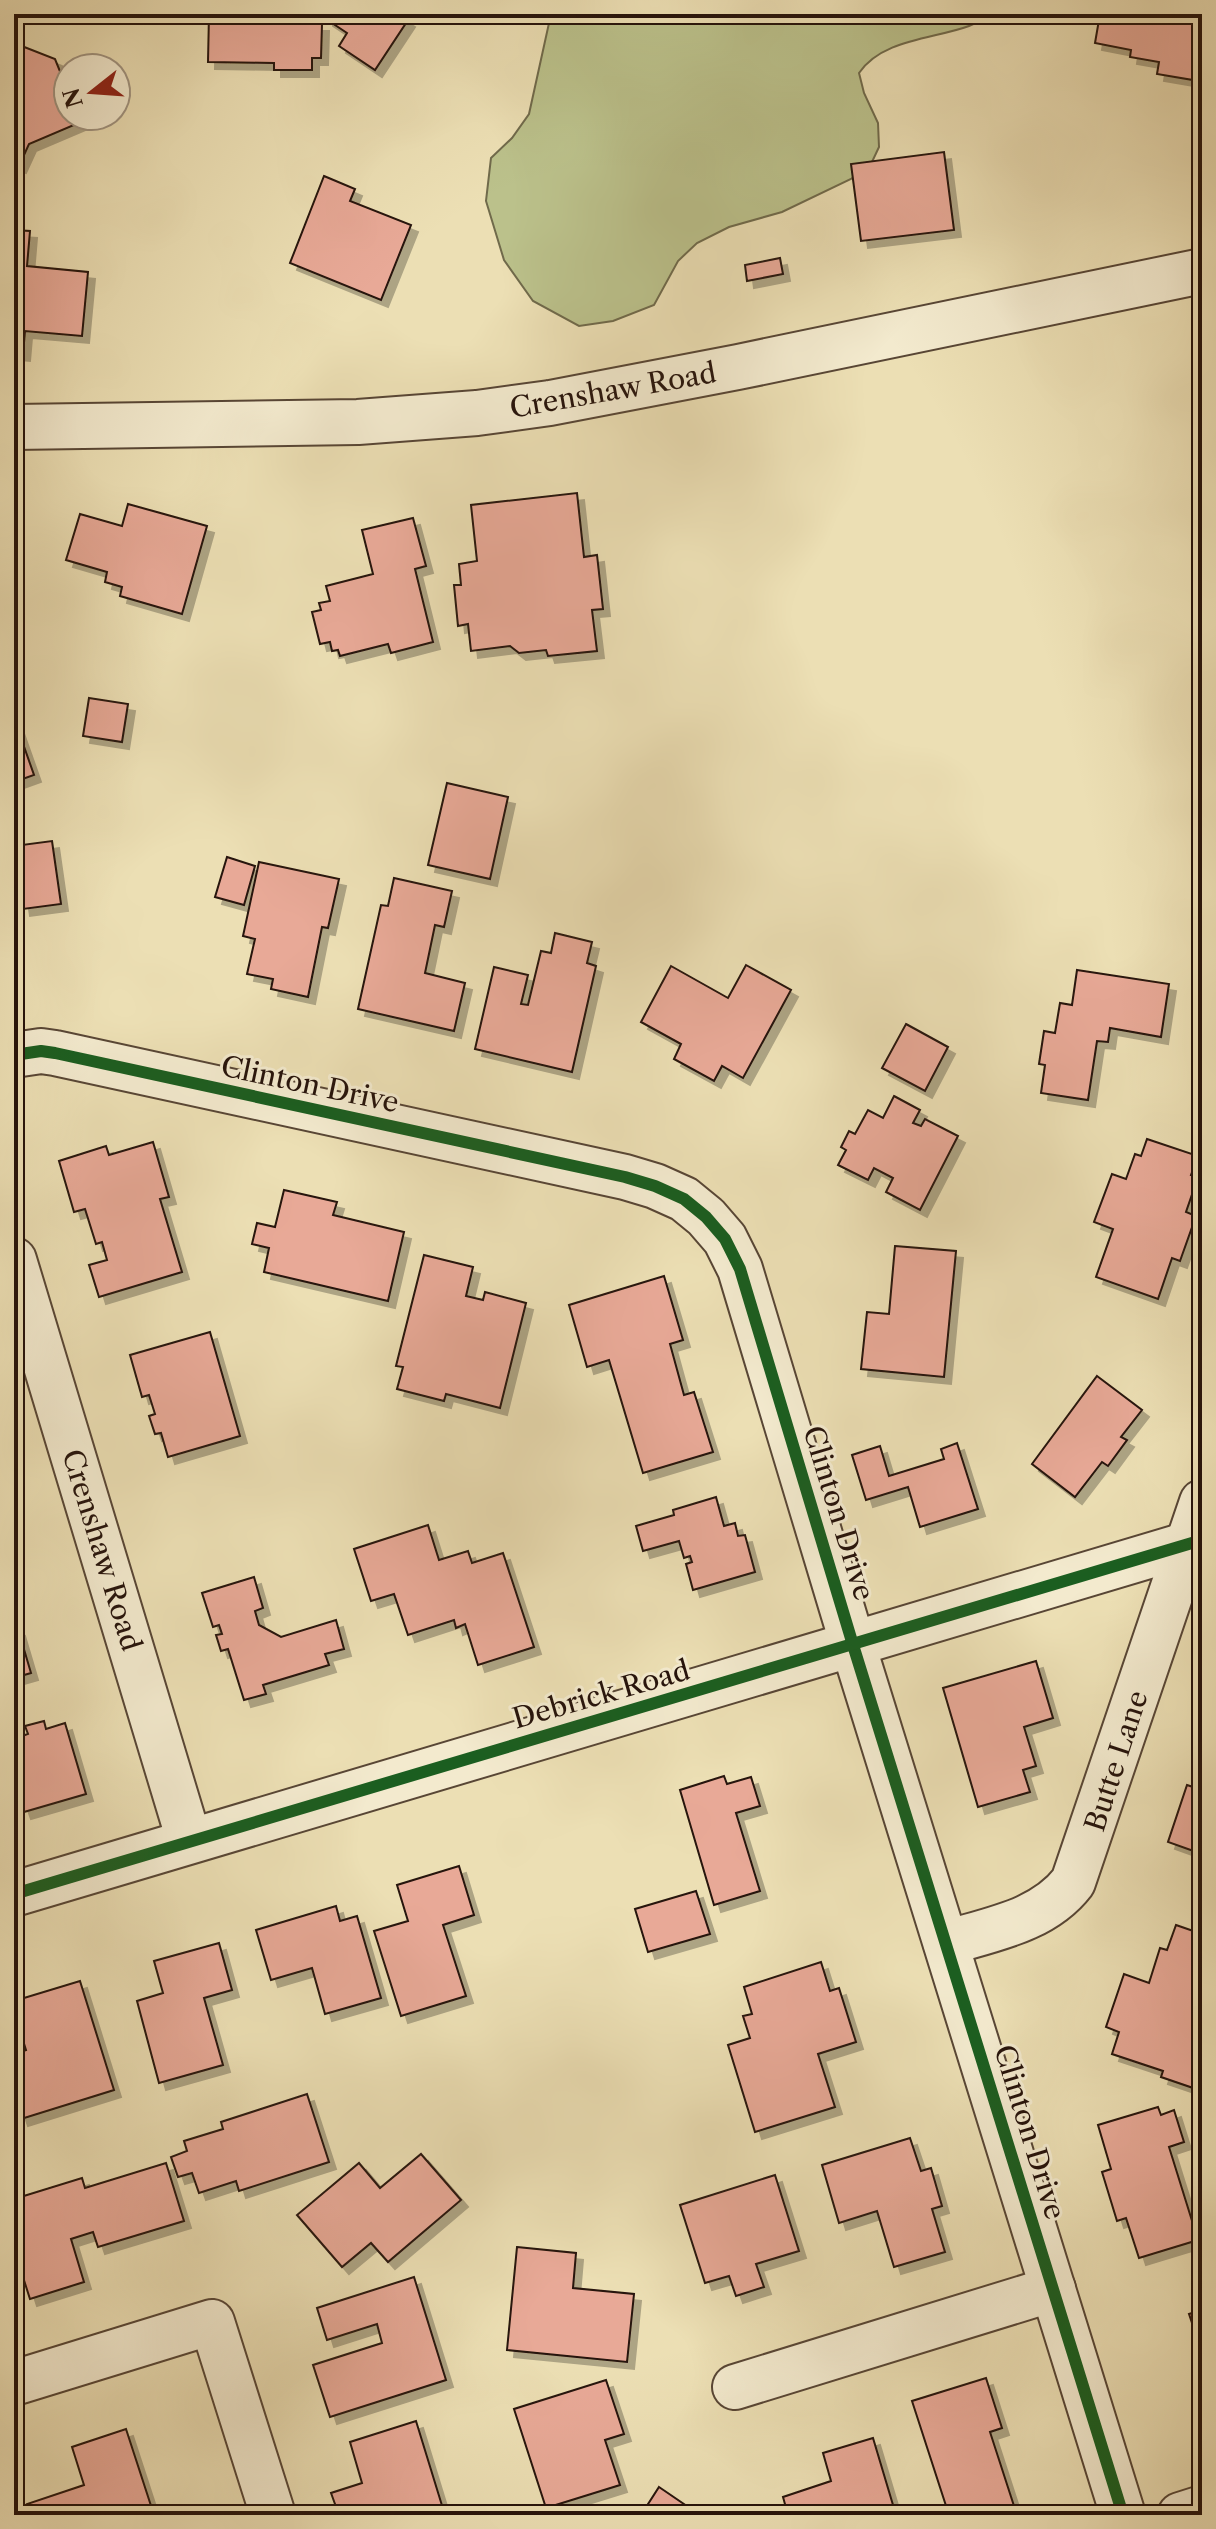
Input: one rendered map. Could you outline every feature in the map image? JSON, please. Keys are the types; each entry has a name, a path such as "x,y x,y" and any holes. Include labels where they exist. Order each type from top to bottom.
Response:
{"street":[{"name":"Crenshaw Road","path":"14,427 358,422 477,413 550,403 738,367 1202,271"},
{"name":"Clinton Drive","path":"14,1055 41,1051 71,1056 625,1177 684,1199 706,1217 725,1239 740,1269 853,1645 1123,2515"},
{"name":"Crenshaw Road","path":"14,1260 189,1840"},
{"name":"Butte Lane","path":"946,1943 1027,1918 1046,1909 1062,1897 1073,1882 1195,1542 1202,1502"},
{"name":"Debrick Road","path":"14,1894 1195,1542"},
{"path":"735,2387 1053,2289"},
{"path":"14,2383 212,2322 273,2515"},
{"path":"1180,2515 1202,2508"}],"green space":[{"path":"551,14 992,14 969,26 881,53 859,73 864,93 878,123 879,147 871,164 851,179 782,212 729,227 697,243 678,261 654,305 613,321 579,326 533,301 504,260 486,201 491,158 512,138 529,114"}],"building":[{"path":"209,14 314,14 313,24 322,24 321,58 312,58 312,70 274,70 274,63 208,62"},
{"path":"326,14 398,14 408,20 375,70 339,46 347,33 326,19"},
{"path":"1100,14 1202,14 1202,55 1198,54 1193,80 1157,74 1159,62 1130,57 1131,50 1095,43"},
{"path":"14,43 52,58 52,132 57,132 29,144 19,166 14,164"},
{"path":"944,152 954,230 861,241 851,164"},
{"path":"324,176 355,189 350,201 411,225 381,300 290,263"},
{"path":"14,230 30,231 27,266 88,272 82,336 25,331 23,354 14,353"},
{"path":"780,258 783,274 747,281 745,265"},
{"path":"577,493 584,557 597,555 603,609 592,610 597,651 548,656 546,650 519,653 510,646 471,651 468,624 458,626 454,585 461,585 459,564 477,561 471,505"},
{"path":"128,504 207,526 182,614 120,596 122,587 105,582 107,572 66,560 80,514 122,526"},
{"path":"413,518 426,566 415,569 433,642 391,653 388,644 340,656 338,650 332,651 330,642 320,644 312,612 321,610 319,603 330,601 326,586 373,574 362,530"},
{"path":"89,698 128,704 122,742 83,736"},
{"path":"14,718 34,775 14,782"},
{"path":"447,783 508,797 490,879 428,865"},
{"path":"52,841 61,904 23,909 14,846"},
{"path":"227,857 255,866 244,905 215,897"},
{"path":"259,862 339,879 328,928 322,927 308,997 271,989 273,979 247,974 255,939 243,936"},
{"path":"394,878 452,891 444,927 435,925 425,973 465,983 454,1031 358,1009 381,905 388,906"},
{"path":"555,933 592,942 587,963 596,966 572,1072 475,1049 494,967 528,975 521,1004 528,1005 541,951 551,953"},
{"path":"746,965 791,990 743,1078 722,1066 714,1081 674,1059 681,1044 641,1022 671,966 728,998"},
{"path":"1077,970 1169,984 1161,1037 1110,1028 1108,1042 1097,1041 1088,1100 1041,1093 1045,1065 1039,1064 1044,1031 1055,1033 1060,1003 1072,1005"},
{"path":"906,1024 948,1047 925,1091 882,1068"},
{"path":"894,1096 920,1110 913,1123 921,1126 925,1119 958,1136 920,1210 886,1192 893,1178 874,1168 868,1180 838,1165 846,1150 841,1147 849,1131 855,1134 868,1110 883,1118"},
{"path":"1147,1139 1198,1156 1191,1175 1198,1177 1186,1212 1196,1216 1180,1261 1172,1258 1158,1299 1096,1277 1113,1229 1094,1222 1112,1174 1126,1179 1135,1154 1141,1156"},
{"path":"153,1142 169,1197 160,1199 182,1272 99,1297 89,1265 107,1260 102,1242 96,1244 85,1209 74,1212 59,1161 106,1146 109,1155"},
{"path":"284,1190 337,1202 333,1215 404,1232 388,1301 264,1272 269,1248 252,1244 257,1223 275,1227"},
{"path":"895,1246 956,1251 944,1377 861,1369 867,1312 889,1314"},
{"path":"424,1255 473,1267 466,1296 483,1300 485,1292 526,1303 500,1408 446,1394 444,1401 397,1389 403,1367 396,1366"},
{"path":"664,1276 683,1340 670,1344 684,1395 694,1392 713,1452 643,1473 609,1360 587,1367 569,1305"},
{"path":"210,1332 240,1436 168,1457 161,1433 155,1434 149,1416 155,1414 149,1395 142,1397 130,1355"},
{"path":"1097,1376 1142,1410 1121,1437 1127,1440 1108,1466 1102,1462 1075,1497 1032,1464"},
{"path":"957,1443 978,1509 920,1527 908,1487 866,1500 852,1455 880,1446 889,1476 944,1459 941,1449"},
{"path":"716,1497 724,1526 735,1523 738,1536 745,1535 755,1572 693,1590 686,1564 692,1562 690,1556 684,1558 679,1541 643,1551 636,1526 674,1515 673,1510"},
{"path":"428,1525 439,1560 468,1551 472,1563 503,1553 534,1647 478,1665 465,1624 456,1628 454,1620 408,1635 394,1594 371,1601 354,1549"},
{"path":"254,1577 263,1608 255,1611 259,1625 281,1637 336,1620 344,1649 325,1654 329,1665 263,1685 266,1694 244,1700 228,1649 221,1651 216,1635 222,1634 219,1625 213,1627 202,1593"},
{"path":"18,1629 31,1673 14,1678 14,1630"},
{"path":"1036,1661 1053,1718 1024,1727 1036,1766 1023,1770 1030,1792 978,1807 943,1688"},
{"path":"44,1721 46,1729 65,1723 86,1794 24,1812 14,1783 14,1739 28,1734 25,1726"},
{"path":"724,1776 727,1784 751,1777 760,1806 736,1813 760,1891 714,1905 680,1790"},
{"path":"1187,1785 1202,1790 1202,1854 1168,1842"},
{"path":"459,1866 474,1915 443,1925 466,1996 401,2016 374,1931 408,1921 397,1885"},
{"path":"696,1891 710,1934 648,1952 635,1909"},
{"path":"336,1906 340,1921 357,1916 381,1998 325,2014 312,1968 271,1980 256,1930"},
{"path":"1176,1925 1202,1934 1202,1984 1199,1992 1202,1993 1202,2091 1161,2077 1163,2071 1112,2054 1119,2032 1106,2027 1124,1974 1149,1983 1160,1948 1167,1950"},
{"path":"219,1943 232,1990 204,1998 223,2065 159,2083 137,2001 163,1993 154,1961"},
{"path":"821,1962 830,1991 839,1988 856,2042 818,2054 835,2107 755,2132 728,2045 750,2038 743,2016 752,2014 744,1987"},
{"path":"80,1981 114,2090 21,2119 14,2097 14,2054 26,2050 14,2001"},
{"path":"307,2094 329,2162 239,2191 236,2181 199,2193 192,2173 178,2177 171,2157 187,2151 184,2141 223,2129 221,2122"},
{"path":"1158,2107 1161,2115 1174,2110 1184,2142 1169,2147 1198,2240 1139,2258 1126,2218 1117,2221 1102,2172 1111,2169 1098,2125"},
{"path":"910,2138 921,2171 931,2168 942,2206 932,2209 945,2252 894,2267 877,2211 839,2223 822,2165"},
{"path":"421,2154 461,2200 388,2262 371,2243 342,2267 297,2215 359,2163 380,2188"},
{"path":"166,2163 184,2221 98,2247 93,2232 71,2239 84,2282 30,2299 14,2249 14,2199 82,2178 85,2188"},
{"path":"775,2175 799,2251 756,2264 764,2287 736,2296 729,2276 705,2283 680,2205"},
{"path":"517,2247 576,2253 573,2288 634,2294 627,2362 507,2350"},
{"path":"414,2277 446,2380 330,2417 313,2365 382,2343 377,2324 327,2340 317,2308"},
{"path":"1202,2310 1202,2374 1194,2349 1200,2347 1189,2314"},
{"path":"986,2378 1002,2428 990,2432 1015,2509 996,2515 949,2515 912,2401"},
{"path":"606,2380 624,2434 605,2440 620,2485 546,2508 514,2409"},
{"path":"416,2421 444,2512 434,2515 339,2515 331,2493 362,2483 350,2442"},
{"path":"126,2429 154,2515 31,2515 27,2504 84,2485 72,2447"},
{"path":"873,2438 896,2515 788,2515 783,2497 831,2481 823,2453"},
{"path":"659,2487 700,2515 641,2515"}],"cycle path":[{"path":"14,1055 41,1051 55,1053 625,1177 684,1199 706,1217 725,1239 740,1269 853,1645 1123,2515"},
{"path":"14,1894 1202,1540"}]}
